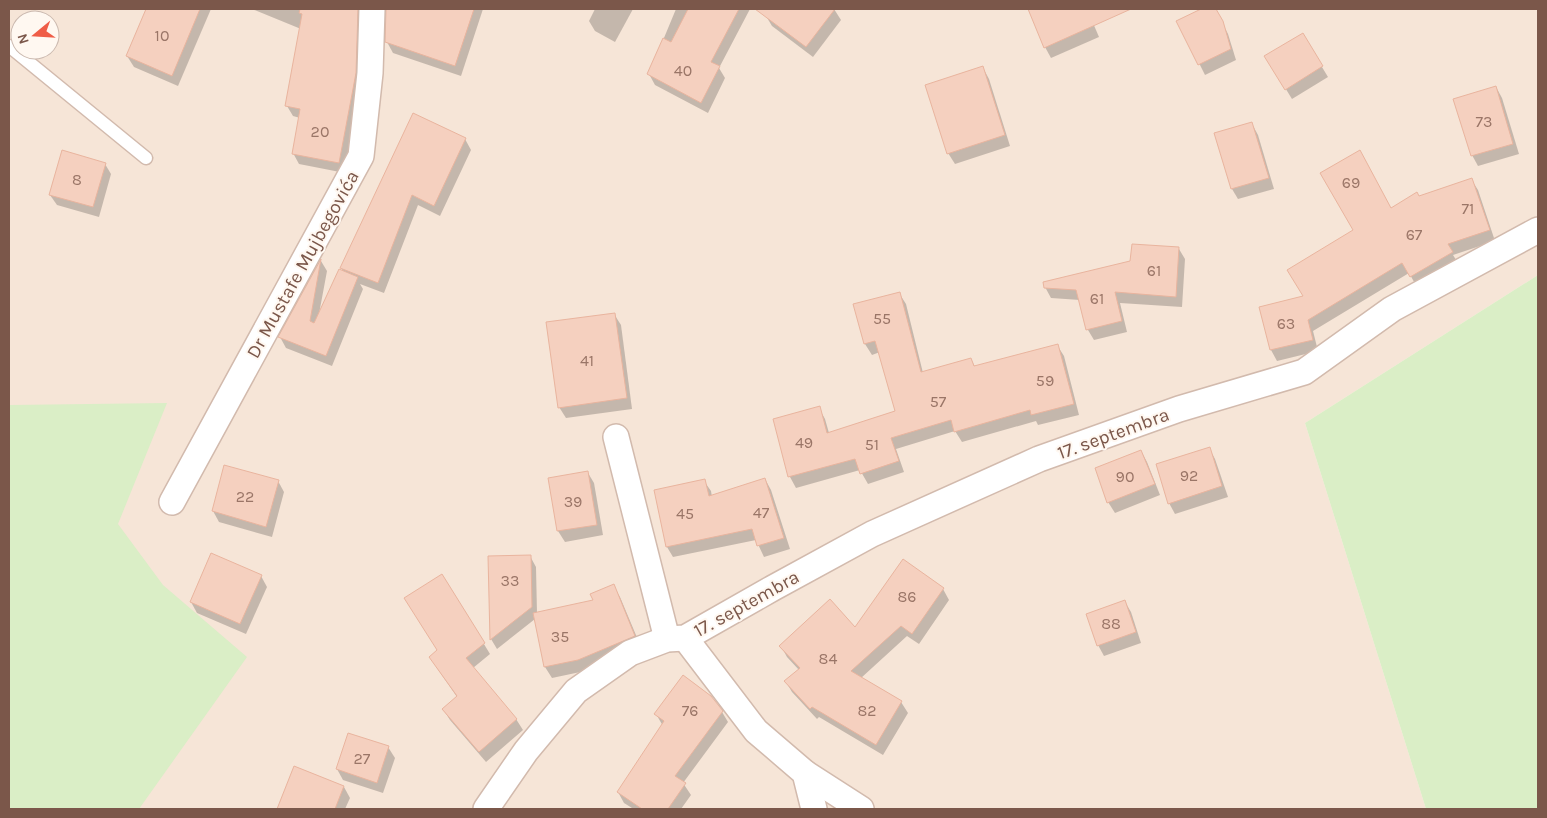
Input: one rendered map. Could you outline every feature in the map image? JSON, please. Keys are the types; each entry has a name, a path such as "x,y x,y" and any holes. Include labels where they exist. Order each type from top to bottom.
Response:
{"street":[{"name":"Dr Mustafe Mujbegovića","path":"172,502 361,156 370,73 372,9"},
{"name":"17. septembra","path":"486,809 526,751 576,691 630,653 676,638 872,534 1039,459 1179,409 1304,372 1392,309 1538,230"},
{"name":"17. septembra","path":"616,438 676,638 756,731 805,773 861,809"},
{"path":"805,773 814,809"}],"lane":[{"path":"9,46 146,158"}],"shaded area":[{"path":"9,9 1538,9 1538,275 1305,423 1426,809 9,809"}],"green space":[{"path":"1538,275 1538,809 1426,809 1305,423"},
{"path":"167,403 118,524 163,585 247,657 139,809 9,809 9,405"}],"building":[{"path":"146,9 200,9 172,76 126,56"},
{"path":"300,9 358,9 356,73 339,163 292,154 300,109 285,106 302,14 299,13"},
{"path":"386,9 474,9 455,66 385,42"},
{"path":"688,9 739,9 711,62 720,66 701,103 647,74 663,38 671,42"},
{"path":"755,9 835,9 806,47"},
{"path":"1028,9 1131,9 1044,48"},
{"path":"1201,9 1216,9 1223,21 1231,49 1198,65 1176,21"},
{"path":"1303,33 1323,66 1285,90 1264,56"},
{"path":"983,66 1005,135 947,154 925,85"},
{"path":"1496,86 1513,144 1471,156 1453,99"},
{"path":"413,113 466,138 434,206 412,195 378,283 340,268"},
{"path":"1252,122 1269,178 1231,189 1214,133"},
{"path":"62,150 106,163 93,207 49,195"},
{"path":"1360,150 1391,208 1417,192 1419,196 1472,178 1490,230 1448,244 1453,252 1410,277 1402,263 1308,320 1313,340 1270,350 1259,307 1303,296 1287,270 1353,230 1320,173"},
{"path":"1132,244 1179,247 1176,297 1115,292 1122,321 1086,330 1076,290 1044,288 1043,282 1130,261"},
{"path":"321,259 310,321 314,323 339,269 358,277 326,356 278,337"},
{"path":"900,292 921,372 971,358 974,366 1058,344 1074,404 1031,415 1030,410 954,432 951,420 891,438 899,461 860,474 855,459 788,477 773,419 820,406 827,433 895,411 875,341 864,344 853,304"},
{"path":"615,313 627,398 558,408 546,322"},
{"path":"1210,447 1222,486 1168,504 1156,464"},
{"path":"1141,450 1155,484 1107,503 1095,468"},
{"path":"224,465 279,480 266,527 212,511"},
{"path":"588,471 597,525 557,531 548,478"},
{"path":"765,478 784,538 757,546 752,529 666,547 654,490 705,479 709,496"},
{"path":"211,553 262,575 240,624 190,602"},
{"path":"531,555 532,607 490,640 488,556"},
{"path":"903,559 944,588 912,634 901,626 851,671 902,701 876,745 812,707 810,709 784,681 800,668 779,646 830,599 855,627"},
{"path":"442,574 485,643 466,658 517,719 479,752 442,709 457,696 429,657 437,650 404,598"},
{"path":"614,584 635,636 578,660 544,667 533,613 593,600 590,594"},
{"path":"1125,600 1136,632 1097,646 1086,614"},
{"path":"683,675 711,696 723,711 675,776 686,783 668,809 642,809 617,792 664,721 654,714"},
{"path":"348,733 389,746 377,783 336,769"},
{"path":"294,766 344,786 335,809 277,809"}]}
